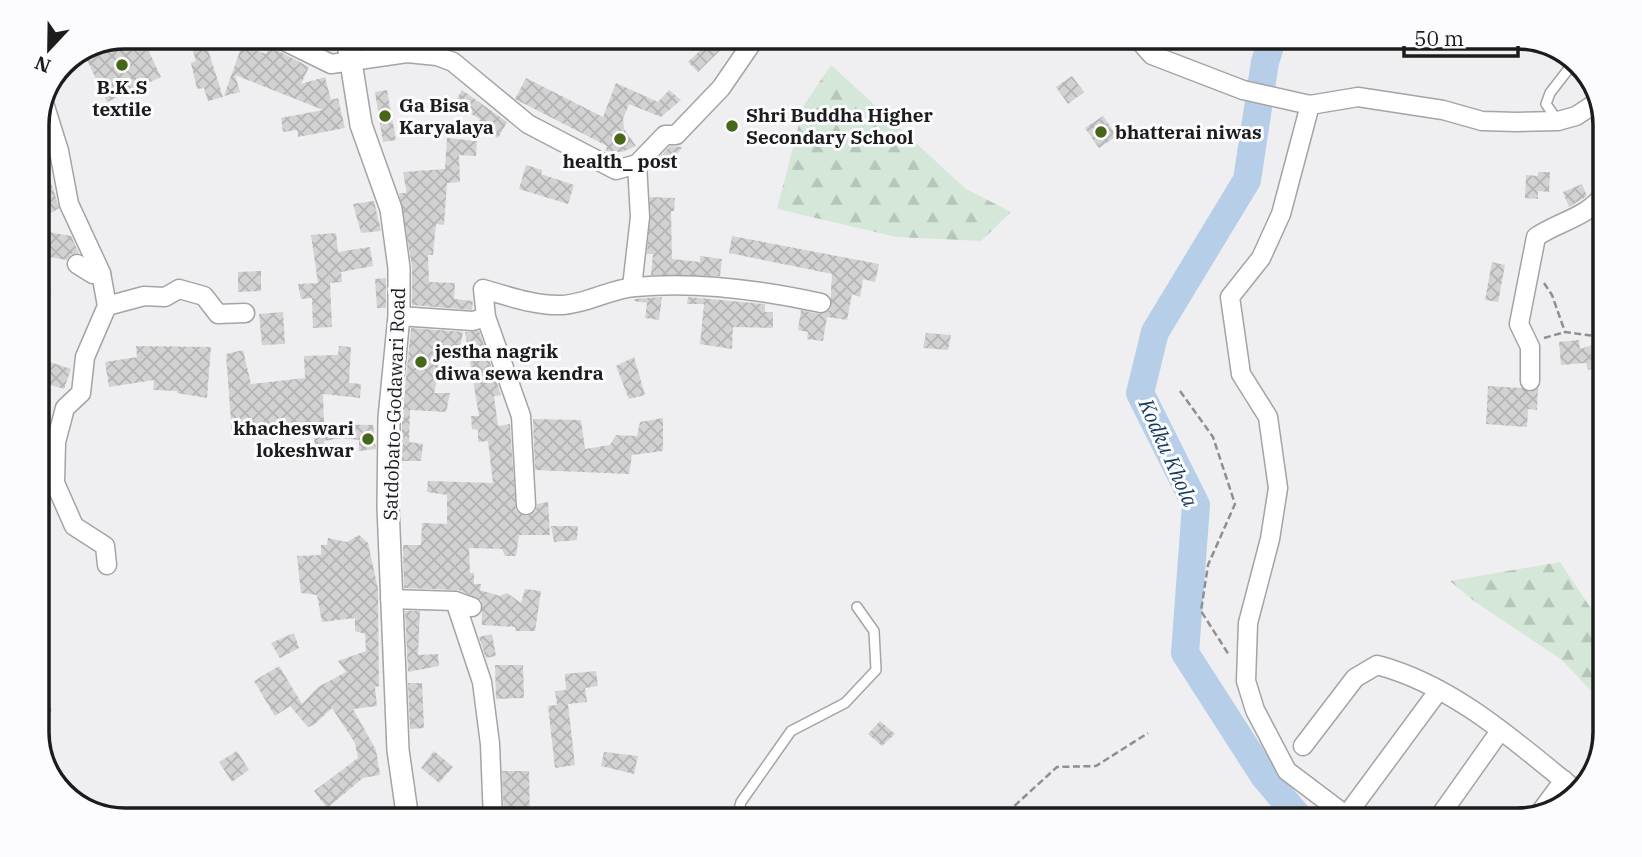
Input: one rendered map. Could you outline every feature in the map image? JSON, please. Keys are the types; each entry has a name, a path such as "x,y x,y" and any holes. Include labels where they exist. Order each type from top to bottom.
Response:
{"street":[{"path":"300,49 331,64 408,53 453,62 528,124 616,170 637,164 664,135 676,135 721,88 748,49"},
{"name":"Satdobato-Godawari Road","path":"348,49 360,125 391,209 399,268 399,316 389,418 390,599 398,750 406,808"},
{"path":"1147,49 1152,55 1243,90 1310,106 1358,97 1432,108 1482,121 1558,121 1576,116 1591,106"},
{"path":"1310,106 1281,214 1261,258 1230,297 1241,374 1268,417 1278,488 1270,539 1248,623 1246,681 1255,710 1287,771 1336,808"},
{"path":"49,119 59,151 69,204 101,273 107,306 85,357 81,393 65,408 56,442 55,474 62,503 74,526 105,546 107,565"},
{"path":"632,287 640,217 637,164"},
{"path":"1530,380 1530,347 1519,324 1536,237 1551,227 1577,218 1593,207"},
{"path":"77,264 93,274 101,273"},
{"path":"526,505 521,416 486,317 483,289 520,300 563,305 632,287 770,292 821,303"},
{"path":"107,306 144,296 165,298 179,289 204,296 218,314 245,313"},
{"path":"399,316 473,321 486,317"},
{"path":"390,599 463,604 482,682 490,744 493,808"},
{"path":"1303,746 1355,678 1377,665 1405,672 1471,708 1570,786"},
{"path":"1356,808 1439,690"},
{"path":"1445,808 1500,731"},
{"path":"1549,800 1564,780"}],"lane":[{"path":"1558,121 1546,104 1550,93 1568,69"},
{"path":"739,808 791,731 845,703 876,670 874,631 857,607"}],"path":[{"path":"1531,252 1552,295 1565,332"},
{"path":"1530,347 1539,340 1565,332 1593,336"},
{"path":"1180,391 1213,437 1235,504 1208,565 1201,611 1246,681"},
{"path":"1012,808 1057,767 1096,766 1148,733"}],"green space":[{"path":"831,65 966,189 1011,212 981,241 897,237 777,209 804,105"},
{"path":"1560,562 1593,612 1593,693 1562,660 1474,601 1450,581"}],"building":[{"name":"B.K.S textile","path":"148,49 161,77 107,102 87,59 110,50"},
{"path":"192,49 208,49 223,97 208,101 204,88 197,89 191,63 196,61"},
{"path":"241,49 253,49 266,54 268,49 275,49 309,67 301,84 325,77 331,100 338,98 345,128 298,137 297,130 283,132 281,118 323,110 235,75 240,92 224,96"},
{"path":"702,49 722,49 698,72 688,62"},
{"path":"1072,76 1084,92 1068,104 1056,87"},
{"path":"526,78 603,117 616,83 658,102 669,90 681,100 661,117 629,104 623,119 624,129 636,146 622,152 606,151 607,146 515,99"},
{"name":"Ga Bisa Karyalaya","path":"387,90 396,140 383,142 375,92"},
{"path":"462,90 507,122 498,138 476,126 480,119 454,104"},
{"name":"bhatterai niwas","path":"1103,116 1117,136 1099,148 1085,128"},
{"path":"447,138 477,141 476,156 459,155 460,182 447,183 444,225 436,224 433,255 428,255 429,282 455,283 454,299 473,301 472,310 412,305 412,266 399,193 406,193 403,172 445,169"},
{"path":"670,146 682,147 667,169 655,162"},
{"path":"526,165 542,170 541,174 574,185 568,204 519,189"},
{"path":"1538,172 1550,172 1549,192 1538,191 1538,199 1525,198 1526,175 1538,176"},
{"path":"49,180 59,208 49,214"},
{"path":"1582,184 1587,196 1569,207 1563,192"},
{"path":"650,197 675,198 674,211 671,211 672,259 700,262 700,256 722,259 720,276 651,275 653,254 647,254"},
{"path":"374,201 381,231 361,233 353,204"},
{"path":"49,232 71,236 79,253 71,254 67,260 49,257"},
{"path":"336,233 338,252 370,247 373,266 341,272 342,282 330,283 332,327 313,328 312,298 301,299 298,284 318,283 311,235"},
{"path":"732,236 879,264 875,282 863,279 860,297 852,294 847,320 827,317 823,341 807,339 808,332 798,330 801,310 819,314 830,310 832,274 729,253"},
{"path":"1492,262 1505,265 1498,302 1485,300"},
{"path":"261,271 261,291 238,292 238,272"},
{"path":"386,278 386,308 377,308 375,279"},
{"path":"662,297 659,320 645,318 647,303 634,301 635,299"},
{"path":"688,297 765,304 765,312 773,312 773,328 733,327 732,349 700,344 704,304 687,304"},
{"path":"283,312 285,344 262,345 259,314"},
{"path":"411,328 463,332 460,347 445,347 434,393 450,393 446,412 410,410 409,442 423,444 421,461 402,461 402,419"},
{"path":"479,331 501,395 494,396 498,426 510,424 516,511 527,516 536,511 537,504 548,502 550,535 519,535 516,556 505,556 502,549 469,548 470,573 474,573 474,584 481,584 480,590 500,596 507,593 521,603 525,589 541,591 535,631 516,631 515,627 482,625 481,600 459,590 404,588 403,545 421,545 422,523 447,524 447,495 427,492 428,481 493,483 488,441 478,442 478,430 472,429 471,416 479,416 465,332"},
{"path":"926,333 951,335 948,350 923,348"},
{"path":"1579,340 1580,349 1593,345 1593,369 1588,370 1586,363 1561,365 1559,342"},
{"path":"136,346 211,347 207,398 177,391 153,390 154,380 109,387 105,362 137,357"},
{"path":"339,346 351,347 349,383 361,384 360,398 323,394 324,424 373,425 376,449 359,451 359,440 342,438 324,441 325,453 316,454 312,422 278,423 278,436 248,437 244,434 232,434 226,354 243,350 251,384 305,378 304,356 338,355"},
{"path":"634,357 645,395 629,399 616,366"},
{"path":"49,362 71,369 64,389 49,385"},
{"path":"1488,386 1522,388 1529,392 1538,389 1537,410 1528,409 1527,427 1486,424"},
{"path":"663,418 663,451 632,455 629,474 535,470 533,419 581,420 585,449 610,445 616,435 637,436 640,422"},
{"path":"551,526 578,526 577,540 554,542"},
{"path":"359,535 368,543 378,589 379,686 375,687 377,706 353,709 376,750 380,775 363,778 327,808 314,791 358,758 355,743 332,708 314,725 308,727 290,706 275,716 254,681 279,666 302,704 318,687 346,672 338,661 366,651 365,634 355,631 355,618 322,622 317,595 301,593 297,556 321,555 321,545 327,545 328,538 347,542"},
{"path":"405,611 420,611 418,655 438,654 439,666 408,672"},
{"path":"294,633 299,648 280,658 271,643"},
{"path":"492,634 496,656 486,658 479,637"},
{"path":"495,665 523,665 524,698 496,699"},
{"path":"596,671 598,686 585,688 587,702 568,704 575,765 555,768 548,706 557,705 555,691 566,690 565,674"},
{"path":"408,683 422,683 424,728 410,729"},
{"path":"880,721 895,734 882,746 868,734"},
{"path":"237,751 249,770 232,782 219,762"},
{"path":"434,751 453,767 439,783 421,768"},
{"path":"604,752 638,756 634,774 601,766"},
{"path":"502,771 529,771 530,808 504,808"}],"waterway":[{"name":"Kodku Khola","path":"1269,49 1247,180 1155,332 1140,393 1196,505 1185,653 1264,776 1291,808"}],"place":[{"name":"B.K.S textile","path":"122,65"},
{"name":"Ga Bisa Karyalaya","path":"385,116"},
{"name":"Shri Buddha Higher Secondary School","path":"732,126"},
{"name":"bhatterai niwas","path":"1101,132"},
{"name":"health_ post","path":"620,139"},
{"name":"jestha nagrik diwa sewa kendra","path":"421,362"},
{"name":"khacheswari lokeshwar","path":"368,439"}]}
